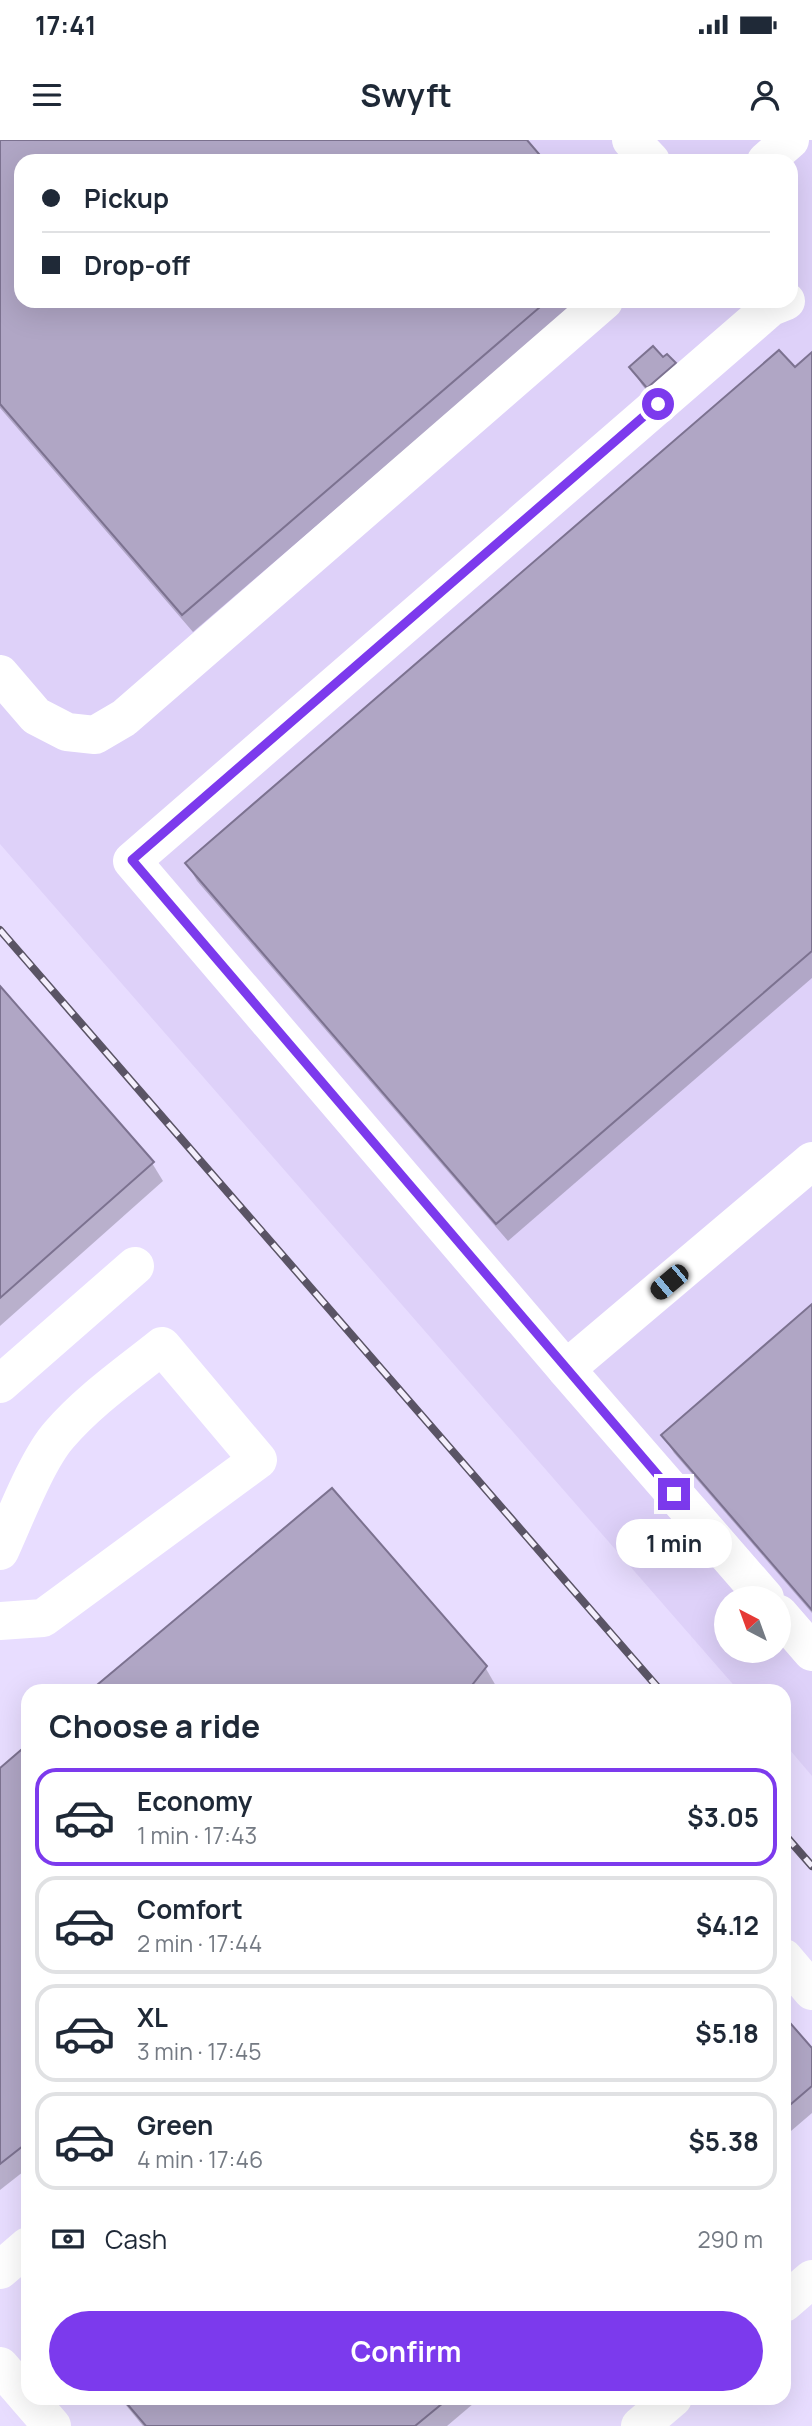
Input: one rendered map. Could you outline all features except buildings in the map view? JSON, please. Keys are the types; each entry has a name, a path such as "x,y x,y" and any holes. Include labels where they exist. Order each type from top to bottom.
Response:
{"lane":[{"path":"631,140 644,154"},
{"path":"774,154 790,140"},
{"path":"0,674 36,716 68,732 95,735 124,718 596,308"},
{"path":"755,1586 132,860 770,308"},
{"path":"566,1368 812,1161"},
{"path":"0,1384 135,1266"},
{"path":"0,1550 47,1451 58,1435 92,1402 162,1346 258,1460 43,1618 0,1620"},
{"path":"791,1628 812,1653"},
{"path":"791,1966 812,1991"},
{"path":"0,2270 21,2252"},
{"path":"791,2297 812,2279"},
{"path":"0,2366 21,2390"},
{"path":"34,2405 52,2426"},
{"path":"640,2426 665,2405"}],"shaded area":[{"path":"0,140 812,140 812,1776 791,1751 791,1684 733,1684 714,1663 791,1663 791,1586 714,1586 714,1662 0,844"}],"railway":[{"path":"0,930 655,1684"},
{"path":"791,1842 812,1866"}],"route":[{"path":"658,404 132,860 674,1494"}]}
